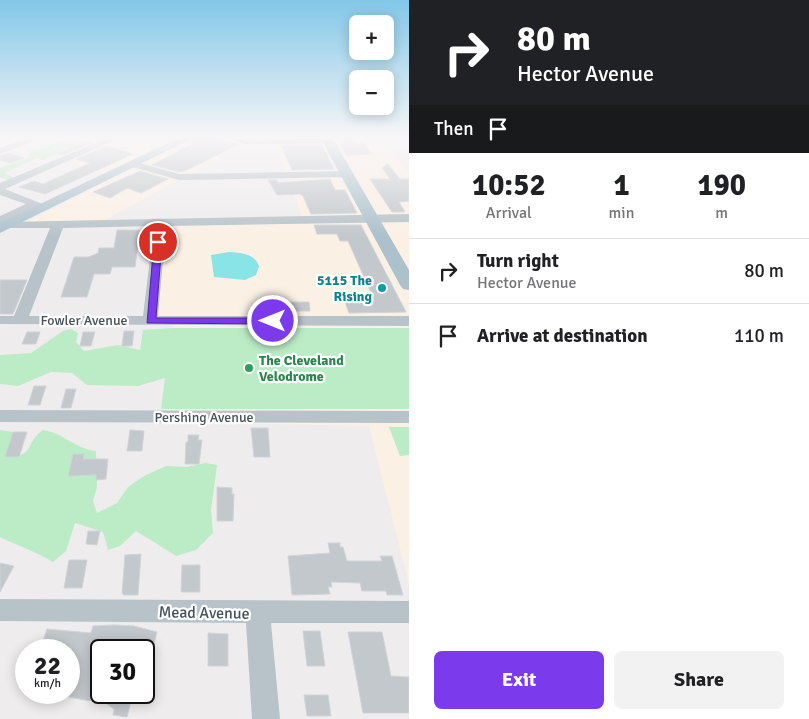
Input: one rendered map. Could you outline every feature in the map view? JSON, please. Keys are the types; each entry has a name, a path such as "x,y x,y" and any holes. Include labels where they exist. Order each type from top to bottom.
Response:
{"main road":[{"path":"3,225 40,206 119,171"},
{"path":"346,171 409,285"}],"street":[{"path":"0,187 39,171"},
{"path":"157,171 179,177 348,174"},
{"path":"0,191 40,206"},
{"path":"3,225 409,218"},
{"path":"150,321 160,223"},
{"path":"20,320 58,224"},
{"name":"Fowler Avenue","path":"0,320 409,321"},
{"name":"Pershing Avenue","path":"0,416 409,418"},
{"name":"Mead Avenue","path":"0,610 409,612"},
{"path":"258,612 266,719"}],"shaded area":[{"path":"94,171 196,171 101,222 24,223 114,177"},
{"path":"285,171 407,171 409,173 409,584 369,426 159,422 173,324 149,325 164,220 302,216"}],"green space":[{"path":"0,171 9,171 4,173 15,178 8,180 0,177"},
{"path":"173,328 409,328 409,409 161,409 165,378 138,386 87,385 72,373 51,372 18,386 0,384 0,355 31,353 63,331 71,329 78,333 76,342 84,351 118,345 140,350 143,330"},
{"path":"389,427 409,427 409,455 400,456"},
{"path":"0,430 13,432 5,457 21,455 26,452 33,440 43,430 57,434 89,450 96,451 97,487 93,501 97,513 117,503 128,487 144,476 166,466 187,467 205,463 217,465 211,510 213,533 196,550 176,556 136,531 120,546 108,550 103,532 75,523 66,551 53,562 0,537"}],"water":[{"path":"229,252 247,254 254,258 259,266 256,275 245,280 214,277 211,255"}],"building":[{"path":"73,171 97,171 45,194 19,187 34,181 43,184"},
{"path":"140,171 168,179 141,193 127,188 110,198 93,192"},
{"path":"384,171 393,171 400,179 409,179 409,201 399,202 405,212 392,212 370,179 390,179"},
{"path":"330,179 335,190 345,190 357,213 311,214 303,196 300,194 277,195 268,180 277,180 278,183"},
{"path":"314,225 361,225 406,312 349,313 344,299 372,295 348,241 340,241 337,234 317,234"},
{"path":"117,230 140,230 135,267 112,267 110,274 94,274 87,297 61,297 74,257 89,257 98,253 99,248 114,248"},
{"path":"0,280 27,280 13,314 0,314"},
{"path":"260,302 309,302 310,311 261,311"},
{"path":"124,331 134,331 132,346 122,346"},
{"path":"27,332 40,332 36,344 22,344"},
{"path":"83,332 95,332 91,346 80,346"},
{"path":"34,386 46,386 40,405 28,405"},
{"path":"66,389 76,389 71,408 61,408"},
{"path":"251,428 268,428 270,457 254,457"},
{"path":"130,430 144,431 142,451 127,451"},
{"path":"13,432 27,432 19,457 5,457"},
{"path":"188,435 199,435 198,440 202,440 199,464 185,464"},
{"path":"73,454 84,454 83,459 108,459 106,479 96,480 96,475 68,476"},
{"path":"217,487 232,488 232,494 234,494 233,521 217,521"},
{"path":"88,531 100,531 97,545 86,544"},
{"path":"328,543 340,543 347,561 382,561 380,556 392,556 403,595 387,595 386,591 362,591 360,583 331,582 332,587 328,587 330,594 292,595 288,556 330,553"},
{"path":"141,554 138,595 124,595 122,593 125,555"},
{"path":"69,560 87,560 82,588 64,588"},
{"path":"0,563 14,566 0,592"},
{"path":"182,565 200,565 200,592 181,592"},
{"path":"93,626 134,626 157,632 155,640 90,639 90,701 80,699 80,639 44,639 47,629 91,633"},
{"path":"303,631 320,631 325,666 307,666"},
{"path":"348,632 382,632 391,676 409,677 409,713 363,713"},
{"path":"208,633 228,634 228,666 208,666"},
{"path":"304,695 328,695 331,716 307,716"},
{"path":"107,704 130,704 127,717 113,715 114,709"}],"place":[{"name":"5115 The Rising","path":"382,288"},
{"name":"The Cleveland Velodrome","path":"249,368"}],"route":[{"path":"158,242 156,277 150,321 273,321"}]}
